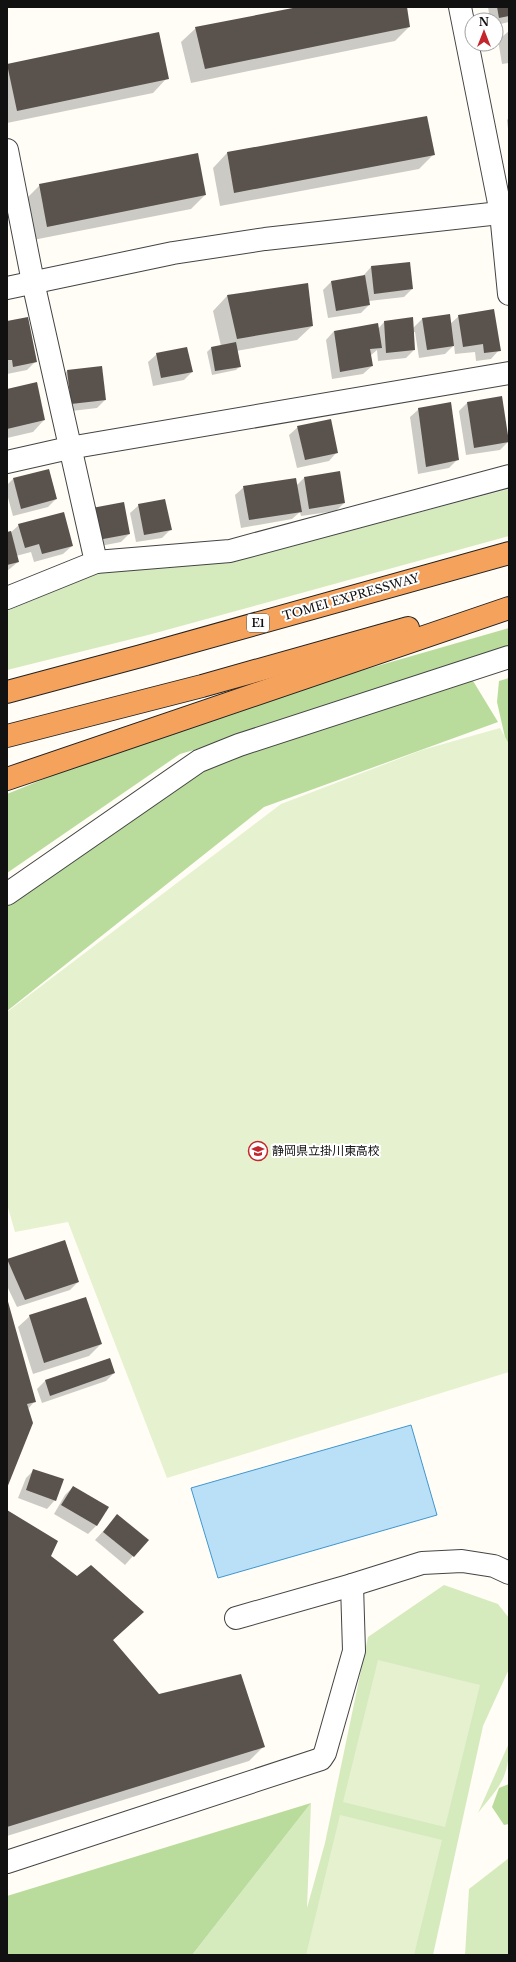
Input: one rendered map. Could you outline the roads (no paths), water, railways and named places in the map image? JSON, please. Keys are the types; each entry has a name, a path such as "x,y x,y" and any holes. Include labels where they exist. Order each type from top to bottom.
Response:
{"highway":[{"name":"TOMEI EXPRESSWAY","path":"7,692 509,553"},
{"path":"7,736 202,686 509,600"},
{"path":"7,779 509,608"}],"street":[{"path":"460,7 505,213 509,294"},
{"path":"7,150 33,282 69,448 96,562"},
{"path":"7,288 173,254 265,239 505,213"},
{"path":"7,462 69,448 509,373"},
{"path":"7,598 96,562 230,551 509,476"},
{"path":"7,894 199,761 239,745 509,657"},
{"path":"236,1618 352,1585 422,1563 462,1560 494,1566 509,1573"},
{"path":"7,1862 321,1759 326,1753 354,1651 352,1585"}],"water":[{"path":"411,1425 437,1515 218,1578 191,1488"}],"place":[{"name":"静岡県立掛川東高校","path":"258,1151"}]}
